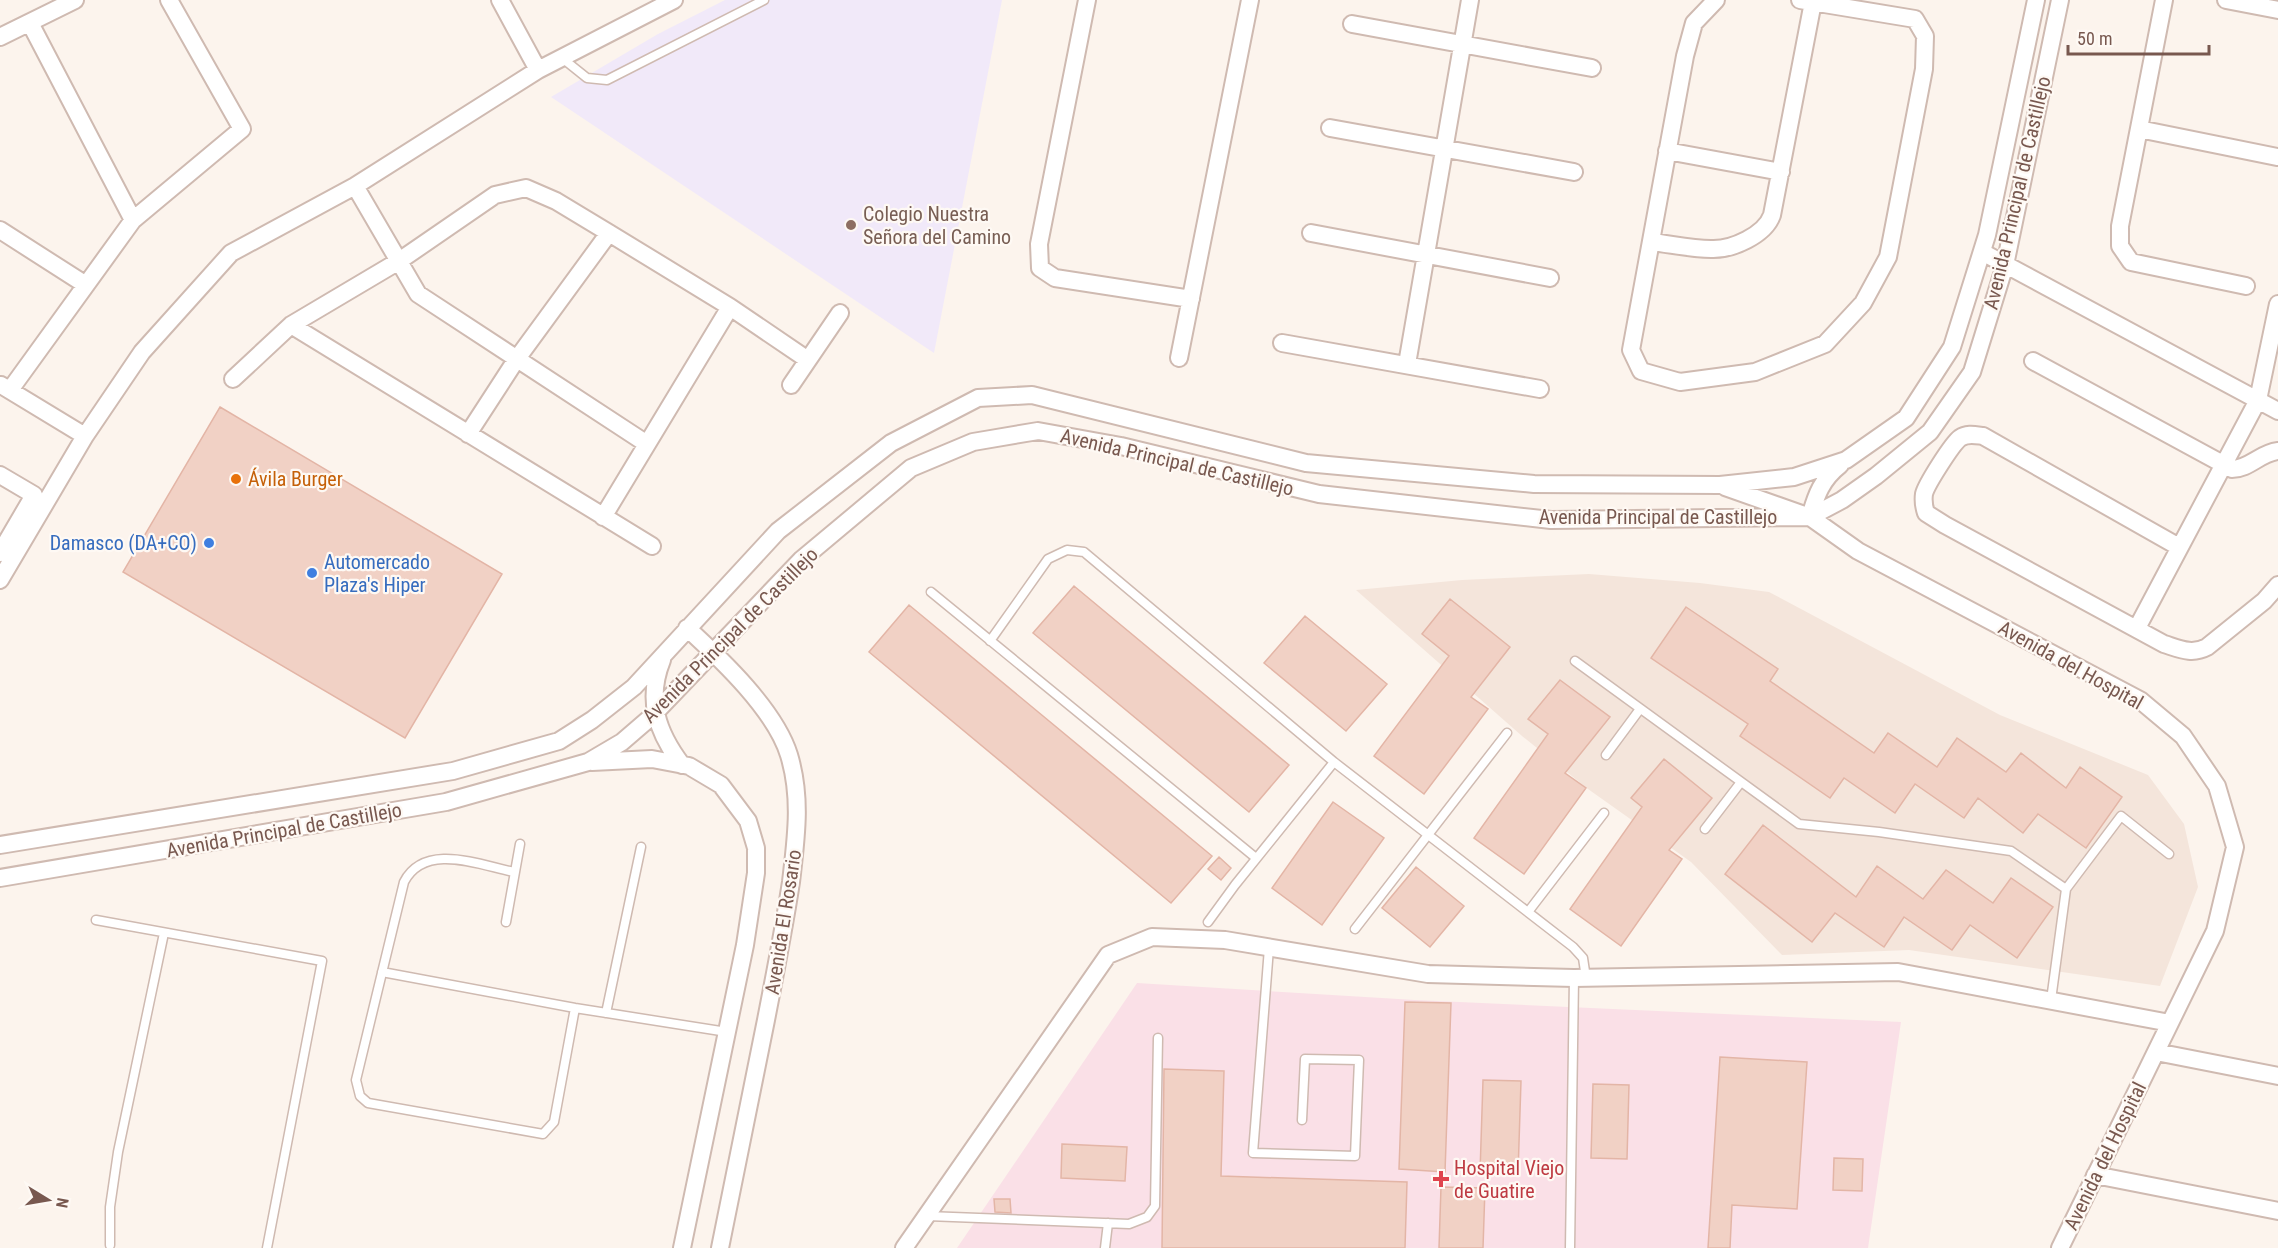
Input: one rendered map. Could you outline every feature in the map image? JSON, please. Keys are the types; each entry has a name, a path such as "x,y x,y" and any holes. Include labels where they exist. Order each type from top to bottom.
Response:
{"street":[{"path":"0,37 75,0"},
{"path":"85,436 5,387 86,285 133,220 242,129 169,0"},
{"path":"500,0 537,70"},
{"path":"0,580 85,436 142,352 231,253 355,186 537,70 674,0"},
{"path":"1087,0 1040,244 1040,268 1055,278 1191,299"},
{"path":"1179,358 1250,0"},
{"path":"1407,364 1470,0"},
{"path":"1651,242 1713,250 1754,237 1769,225 1781,172 1807,1 1915,19 1925,36 1924,69 1888,257 1863,303 1825,344 1755,372 1680,382 1641,371 1631,350 1685,56 1694,23 1716,0"},
{"name":"Avenida Principal de Castillejo","path":"0,845 453,771 559,741 592,720 634,687 778,531 891,443 978,398 1032,395 1306,463 1534,484 1720,485 1794,477 1846,460 1906,418 1952,347 1982,252 2036,0"},
{"name":"Avenida Principal de Castillejo","path":"0,878 446,802 588,762 622,742 656,712 801,560 911,468 973,442 1038,431 1121,446 1319,494 1528,518 1551,520 1810,517 1842,500 1876,476 1930,432 1972,372 2005,265 2060,0"},
{"path":"2164,0 2120,226 2120,246 2132,262 2246,286"},
{"path":"2226,0 2278,10"},
{"path":"30,22 133,220"},
{"path":"1352,24 1592,68"},
{"path":"1330,128 1574,172"},
{"path":"2139,129 2277,157"},
{"path":"1667,151 1781,172"},
{"path":"355,186 418,294 647,444"},
{"path":"233,379 291,325 399,261 495,195 526,188 556,201 609,233 730,307 808,360"},
{"path":"0,230 86,285"},
{"path":"468,434 516,360 609,233"},
{"path":"1311,233 1550,278"},
{"path":"1982,252 2278,411"},
{"path":"2137,628 2223,462 2258,400 2278,304"},
{"path":"603,517 730,307"},
{"path":"791,385 840,313"},
{"path":"291,325 652,546"},
{"path":"1281,343 1540,389"},
{"path":"2032,361 2223,462 2232,469 2242,469 2258,457 2278,451"},
{"path":"2179,547 1983,436 1971,434 1959,439 1931,478 1924,493 1923,504 1926,513 2164,644 2186,651 2198,652 2264,601 2278,585"},
{"path":"1810,517 1816,496 1825,478 1846,460"},
{"path":"0,475 33,495 0,553"},
{"name":"Avenida del Hospital","path":"1720,485 1810,517 1858,551 2140,700 2183,736 2217,786 2235,847 2215,931 2060,1248"},
{"name":"Avenida El Rosario","path":"687,628 714,653 754,697 777,730 788,754 798,803 797,833 784,932 720,1248"},
{"path":"664,654 655,678 653,697 656,712 673,752 682,765"},
{"name":"Avenida El Rosario","path":"588,762 652,759 689,766 721,785 748,821 756,848 756,873 745,945 682,1248"},
{"path":"904,1248 1108,955 1152,937 1225,940 1428,974 1580,978 1898,972 2170,1023"},
{"path":"2156,1052 2278,1076"},
{"path":"2095,1175 2278,1210"}],"lane":[{"path":"562,58 587,78 607,80 764,0"},
{"path":"990,641 1048,559 1066,550 1084,552 1334,762 1574,947 1583,958 1580,978 1570,1248"},
{"path":"931,592 1256,858"},
{"path":"1575,662 1799,824 1879,832 2011,851 2066,890"},
{"path":"1606,754 1640,709"},
{"path":"1355,929 1507,733"},
{"path":"1208,922 1256,858 1334,762"},
{"path":"1704,829 1741,782"},
{"path":"1528,912 1604,813"},
{"path":"2050,1000 2066,890 2121,816 2169,854"},
{"path":"506,922 520,844"},
{"path":"606,1013 641,847"},
{"path":"514,872 443,858 424,862 410,870 404,882 356,1080 360,1096 368,1103 543,1134 554,1122 575,1008"},
{"path":"96,920 322,961 267,1248"},
{"path":"110,1245 110,1207 118,1152 164,933"},
{"path":"1269,948 1253,1153 1355,1156 1359,1060 1305,1059 1302,1120"},
{"path":"382,972 575,1008 727,1032"},
{"path":"927,1216 1130,1224 1147,1217 1155,1206 1158,1038"},
{"path":"1105,1248 1108,1223"}],"shaded area":[{"name":"Colegio Nuestra Señora del Camino","path":"725,0 1002,0 934,353 551,97 658,34"},
{"path":"1589,574 1700,583 1769,592 2000,715 2148,775 2184,824 2198,887 2160,986 1909,950 1782,955 1691,862 1588,789 1522,736 1356,590 1462,580"},
{"name":"Hospital Viejo de Guatire","path":"1137,983 1415,1000 1901,1022 1868,1248 957,1248"}],"building":[{"name":"Automercado Plaza's Hiper","path":"220,407 502,574 405,738 123,572"},
{"path":"1074,586 1289,765 1249,812 1033,633"},
{"path":"1450,599 1510,647 1471,697 1488,709 1424,794 1374,756 1449,656 1422,634"},
{"path":"909,605 1212,856 1171,903 869,652"},
{"path":"1686,607 1778,669 1770,681 1874,753 1888,733 1937,767 1957,738 2006,772 2021,753 2066,788 2080,767 2122,797 2086,848 2038,814 2023,833 1978,798 1964,818 1915,784 1895,813 1844,778 1830,798 1740,736 1748,724 1651,658"},
{"path":"1305,616 1387,684 1346,731 1264,663"},
{"path":"1560,680 1610,717 1565,773 1586,788 1524,874 1474,838 1548,734 1528,719"},
{"path":"1664,759 1712,798 1669,850 1682,859 1621,946 1570,909 1642,807 1631,798"},
{"path":"1333,802 1384,838 1322,925 1272,888"},
{"path":"1763,825 1856,897 1877,866 1923,899 1946,870 1993,903 2011,878 2053,907 2017,958 1970,925 1952,950 1904,917 1884,947 1835,913 1812,942 1725,874"},
{"path":"1219,857 1231,868 1221,880 1208,869"},
{"path":"1416,867 1464,906 1430,947 1382,908"},
{"path":"1405,1002 1451,1003 1445,1172 1399,1169"},
{"path":"1720,1057 1807,1062 1797,1209 1732,1205 1730,1248 1708,1248"},
{"path":"1164,1069 1224,1071 1221,1176 1407,1182 1405,1248 1162,1248"},
{"path":"1483,1080 1521,1081 1518,1174 1480,1173"},
{"path":"1593,1084 1629,1085 1627,1159 1591,1158"},
{"path":"1062,1144 1127,1147 1125,1181 1061,1178"},
{"path":"1834,1158 1863,1159 1862,1191 1833,1190"},
{"path":"1441,1187 1485,1188 1483,1248 1439,1248"},
{"path":"994,1199 1010,1199 1011,1213 995,1212"}],"place":[{"name":"Colegio Nuestra Señora del Camino","path":"851,225"},
{"name":"Ávila Burger","path":"236,479"},
{"name":"Damasco (DA+CO)","path":"209,543"},
{"name":"Automercado Plaza's Hiper","path":"312,573"},
{"name":"Hospital Viejo de Guatire","path":"1441,1179"}]}
